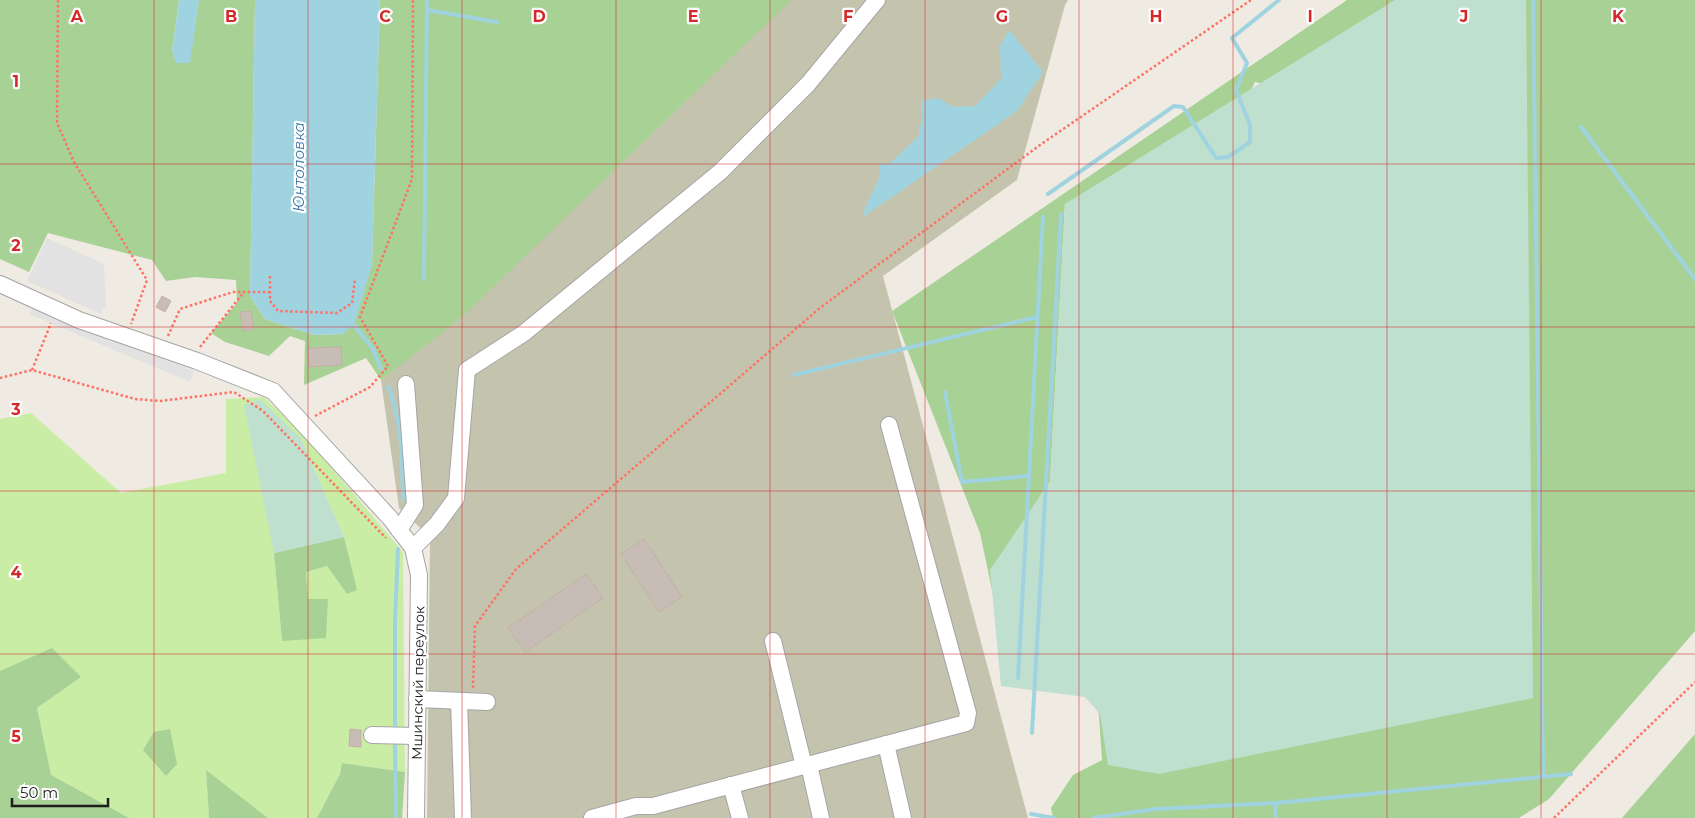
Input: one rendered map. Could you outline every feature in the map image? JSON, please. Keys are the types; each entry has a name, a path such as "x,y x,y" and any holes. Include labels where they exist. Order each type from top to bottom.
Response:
{"street":[{"path":"406,539 438,524 456,498 467,370 524,333 720,172 808,84 877,0"},
{"path":"0,284 56,309 127,337 197,361 273,391 406,539"},
{"path":"406,384 416,505 406,539"},
{"path":"592,818 636,806 653,806 966,723 968,712 889,425"},
{"name":"Мшинский переулок","path":"406,539 419,575 416,818"},
{"path":"773,641 821,818"},
{"path":"417,699 473,701 463,818"},
{"path":"372,735 417,736"},
{"path":"886,744 903,818"},
{"path":"731,785 740,818"}],"path":[{"path":"58,0 57,123 74,162 147,280 127,337"},
{"path":"309,419 370,387 388,366 360,317 412,178 414,0"},
{"path":"473,701 475,626 516,569 820,308 1040,145 1251,0"},
{"path":"270,276 270,301 278,311 337,313 352,303 355,279"},
{"path":"165,343 180,308 232,292 270,292"},
{"path":"197,354 202,342 244,292"},
{"path":"32,370 56,309"},
{"path":"0,378 32,370 143,400 160,401 234,392 263,412 390,543 406,539"},
{"path":"1554,818 1695,682"}],"shaded area":[{"path":"789,0 1068,0 1065,5 1017,180 883,276 1028,818 427,818 430,537 399,508 381,380"},
{"path":"1395,0 1526,0 1533,698 1159,774 1108,765 1100,714 1085,697 1001,686 990,570 1050,481 1065,204"},
{"path":"47,238 104,264 106,304 101,314 27,281"},
{"path":"34,305 194,371 190,382 29,314"},
{"path":"260,399 301,439 344,537 274,553 244,405"}],"green space":[{"path":"0,0 179,0 172,51 189,63 199,0 255,0 250,296 265,319 314,335 343,334 372,265 380,0 791,0 461,318 381,380 366,358 304,385 305,341 290,336 269,356 225,342 211,333 237,303 236,280 195,277 166,281 152,260 48,233 29,272 0,259"},
{"path":"1347,0 1695,0 1695,631 1549,799 1519,818 1053,818 1051,808 1073,775 1102,760 1097,688 1010,675 980,533 892,311","holes":["1255,82 1283,88 1050,481 1065,204 1222,151"]},
{"path":"264,397 304,435 403,552 405,772 342,763 340,774 317,818 268,818 206,771 209,818 129,818 51,776 37,708 81,677 0,671 0,419 31,413 121,493 226,473 226,399","holes":["301,439 344,537 356,590 347,594 327,566 306,572 308,599 328,600 282,641 274,553"]},
{"path":"344,537 357,590 347,594 327,566 306,572 308,599 328,599 326,638 282,641 274,553"},
{"path":"52,648 81,677 37,708 51,775 129,818 0,818 0,671"},
{"path":"170,729 177,764 166,776 143,750 154,732"},
{"path":"1695,734 1695,818 1622,818"},
{"path":"342,763 405,772 402,818 317,818 340,774"},
{"path":"206,770 268,818 209,818"}],"water":[{"path":"179,0 199,0 190,63 176,63 172,51"},
{"name":"Юнтоловка","path":"255,0 380,0 372,265 354,325 343,334 314,335 265,319 250,296"},
{"path":"1009,30 1043,72 1017,111 863,217 879,178 879,164 890,163 918,137 922,118 921,101 938,98 953,107 975,106 1001,79 1000,46"}],"building":[{"path":"162,296 171,301 165,312 156,307"},
{"path":"251,311 254,329 243,331 240,312"},
{"path":"341,347 342,365 309,367 308,348"},
{"path":"644,539 682,597 659,612 621,554"},
{"path":"586,574 603,598 525,652 508,628"},
{"path":"350,729 361,730 361,747 349,746"}],"waterway":[{"path":"424,279 427,0"},
{"path":"1048,194 1174,106 1183,107 1216,158 1228,157 1250,142 1250,125 1236,90 1247,63 1232,38 1279,0"},
{"path":"1533,0 1543,776"},
{"path":"427,10 497,22"},
{"path":"1581,127 1695,279"},
{"path":"1032,733 1061,214"},
{"path":"1018,678 1043,217"},
{"path":"794,375 1037,317"},
{"path":"354,325 373,349 381,369"},
{"path":"388,387 397,414 399,428 403,499"},
{"path":"945,392 962,482 1028,476"},
{"path":"395,725 395,621 398,549"},
{"path":"395,746 396,818"},
{"path":"1093,818 1156,809 1276,803 1571,774"},
{"path":"1275,818 1276,803"},
{"path":"1031,814 1054,818"}]}
